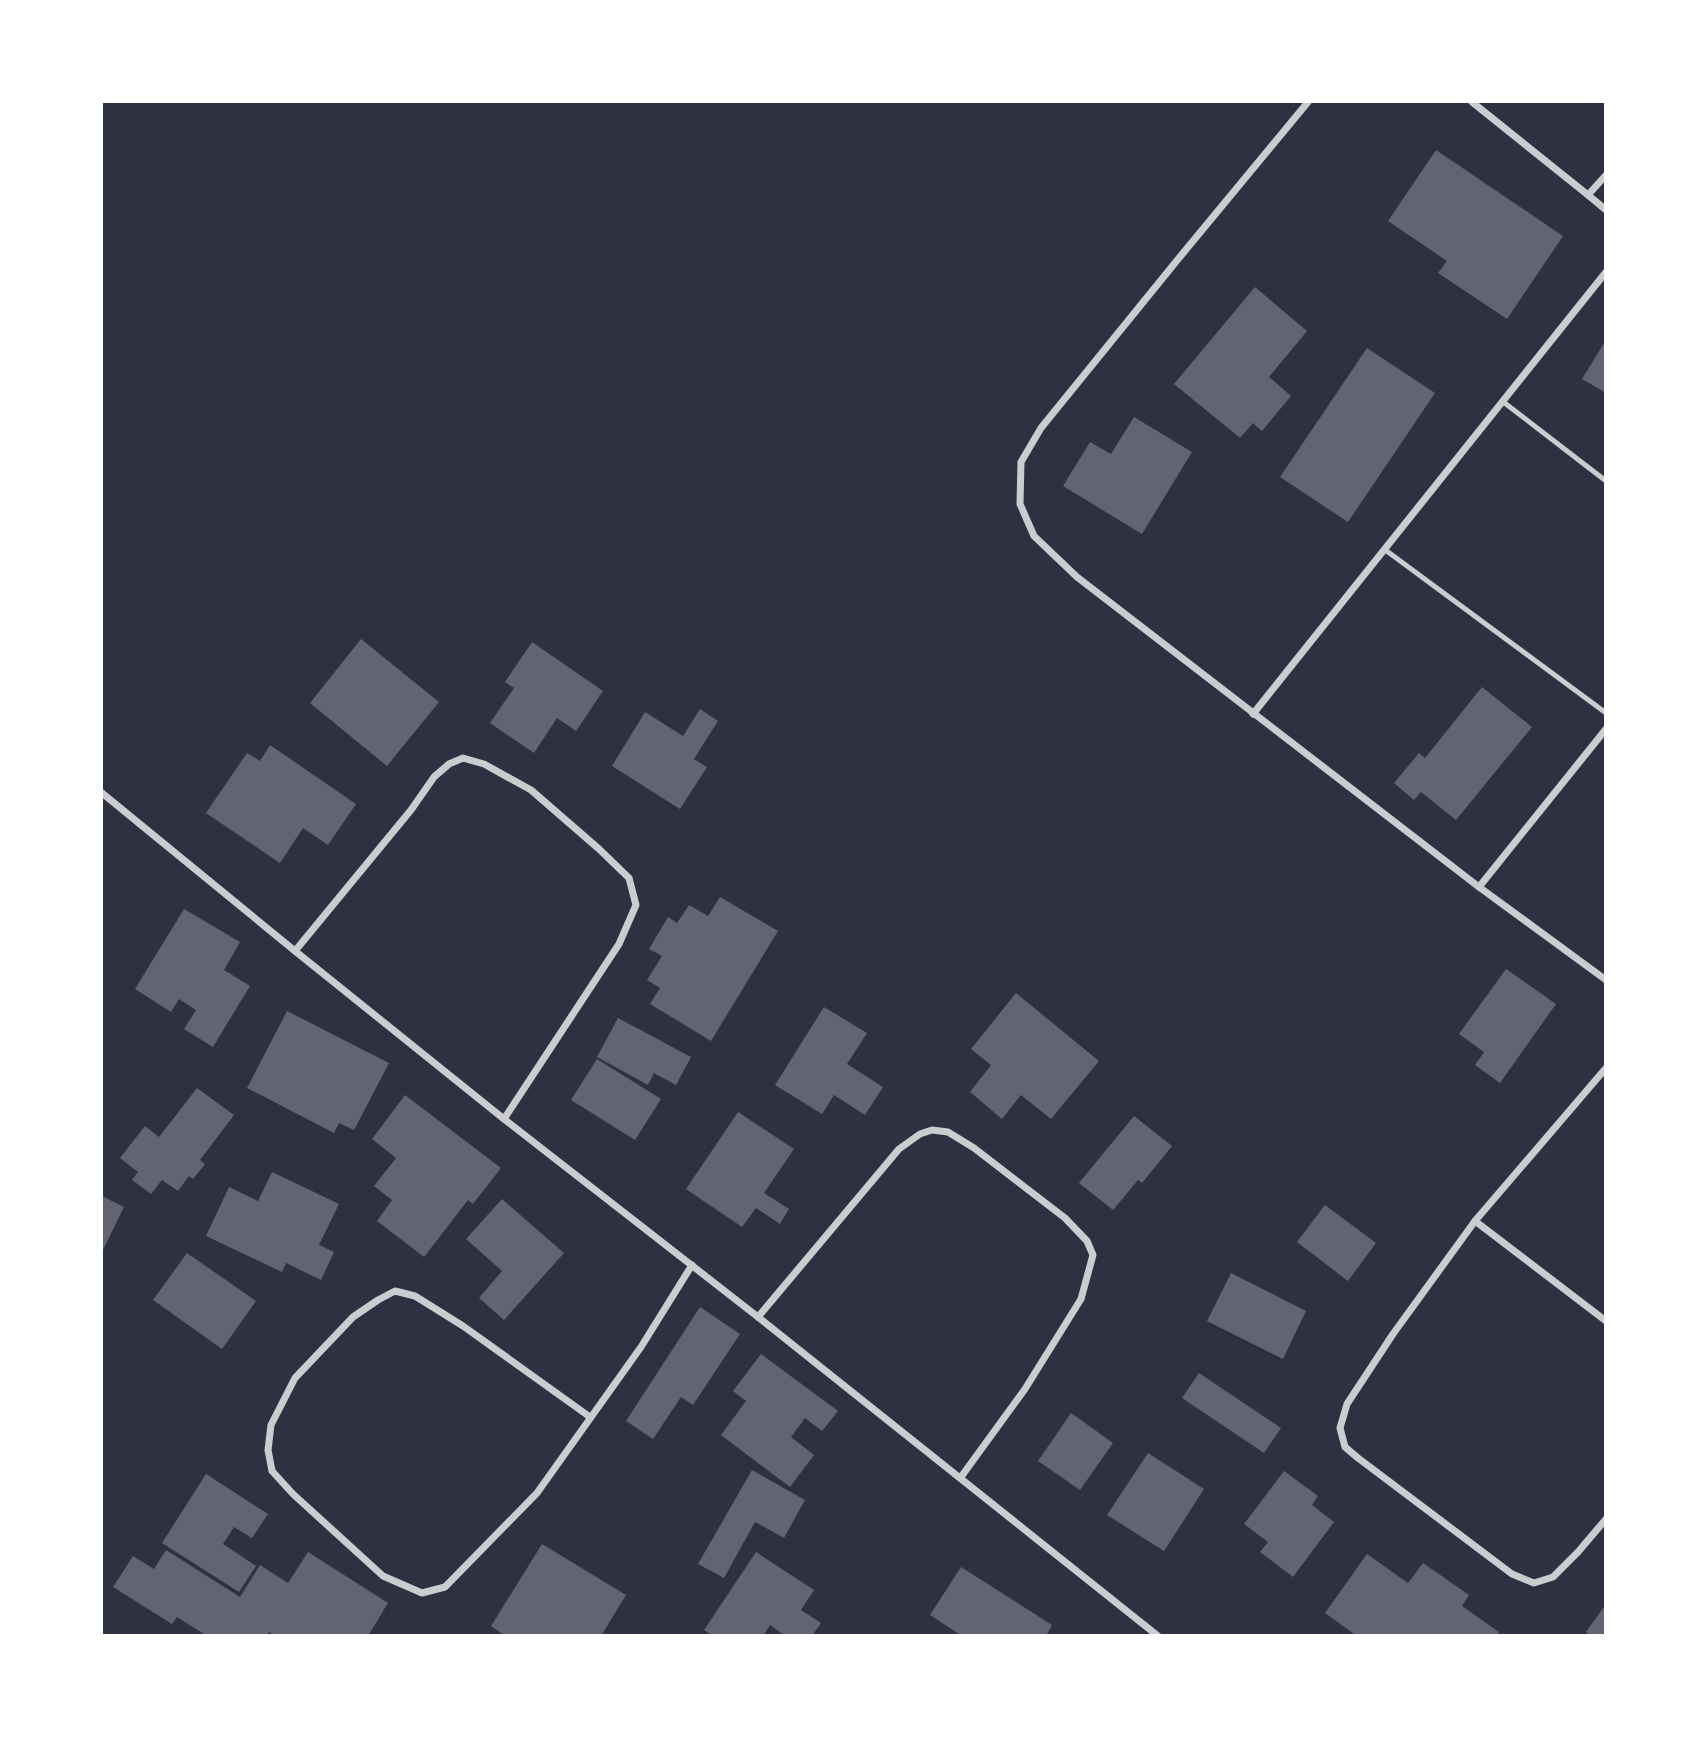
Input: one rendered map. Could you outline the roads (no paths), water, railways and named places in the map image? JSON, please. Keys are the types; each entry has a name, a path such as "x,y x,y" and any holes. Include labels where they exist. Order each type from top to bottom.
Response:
{"street":[{"path":"1308,102 1041,428 1021,462 1020,504 1034,537 1077,577 1252,714 1605,980"},
{"path":"1472,102 1605,210"},
{"path":"1588,195 1605,175"},
{"path":"1252,714 1605,271"},
{"path":"1479,887 1605,729"},
{"path":"295,951 411,810 434,777 449,764 463,758 484,764 531,790 629,878 636,905 619,944 504,1119"},
{"path":"102,793 504,1119 961,1477 1158,1636"},
{"path":"1605,1068 1475,1221 1393,1334 1347,1404 1340,1428 1345,1447 1358,1458 1512,1574 1534,1583 1553,1577 1605,1519"},
{"path":"758,1317 899,1149 920,1134 932,1130 948,1132 974,1148 1065,1217 1087,1241 1093,1255 1081,1299 1025,1389 961,1477"},
{"path":"1475,1221 1605,1321"},
{"path":"590,1418 463,1326 415,1296 394,1291 353,1317 295,1378 271,1425 268,1450 272,1471 293,1494 383,1576 422,1593 445,1587 537,1493 641,1347 692,1265"}],"lane":[{"path":"1502,401 1605,481"},
{"path":"1384,549 1605,713"}]}
